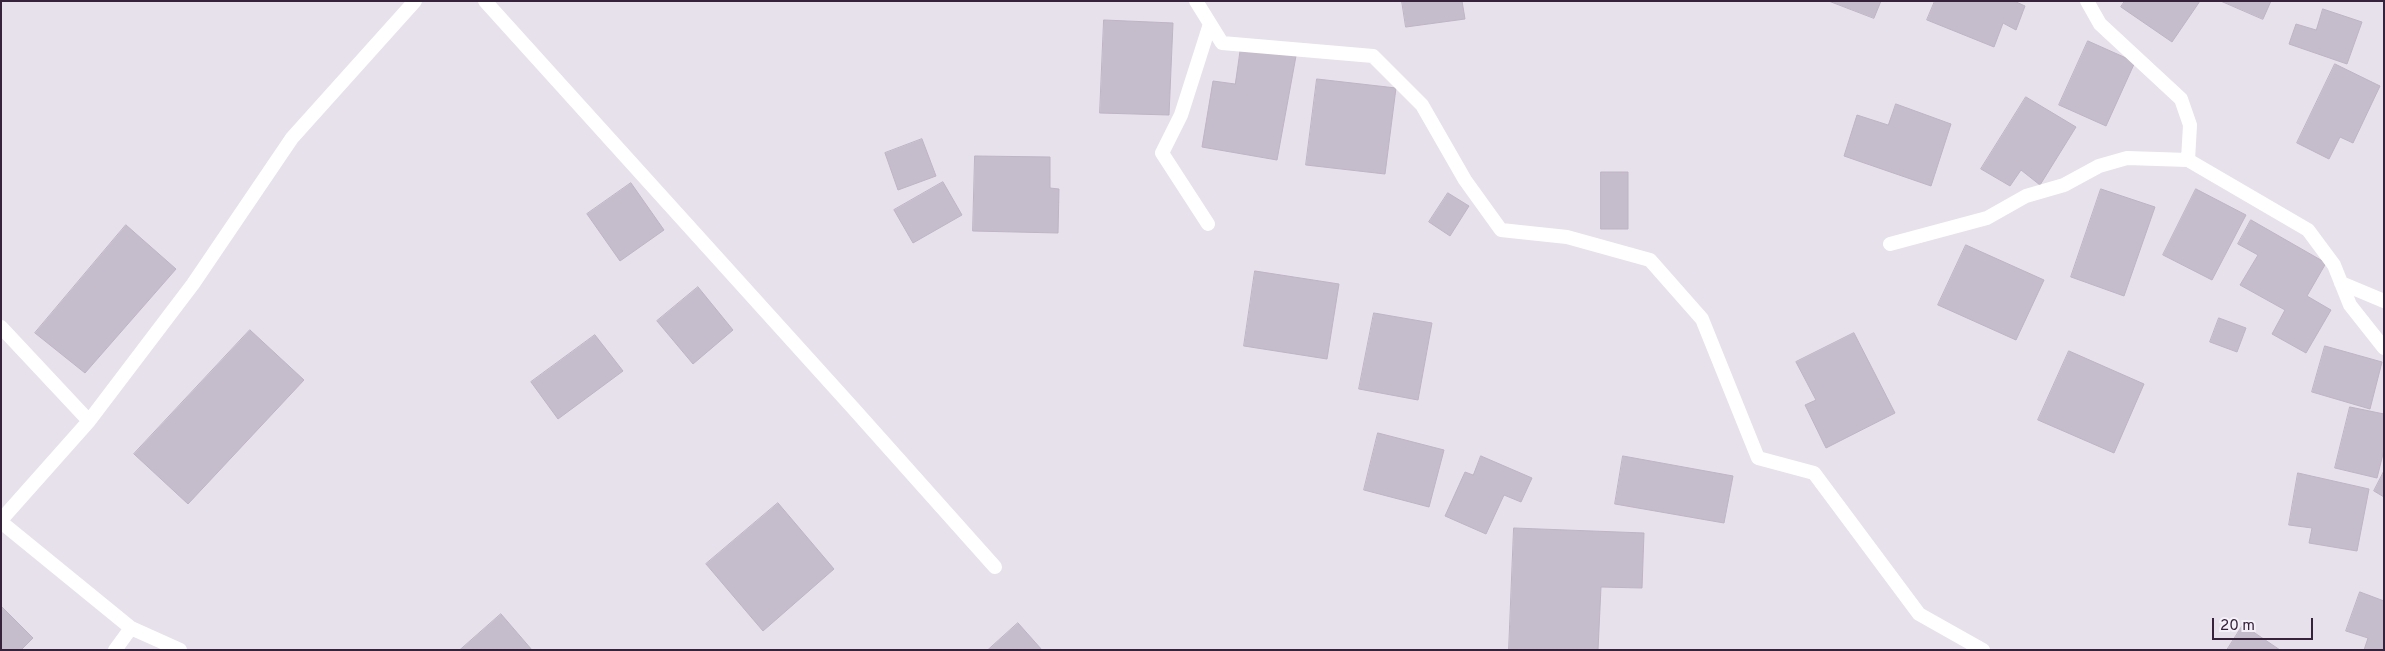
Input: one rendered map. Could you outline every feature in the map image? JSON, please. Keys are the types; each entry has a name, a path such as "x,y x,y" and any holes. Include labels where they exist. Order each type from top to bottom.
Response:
{"street":[{"path":"180,650 131,628 1,521 89,421 193,284 292,138 415,1"},
{"path":"485,1 995,568"},
{"path":"1196,1 1222,43 1373,56 1422,105 1466,180 1501,230 1567,237 1650,260 1702,319 1758,458 1814,473 1919,614 1983,650"},
{"path":"2087,1 2100,24 2181,99 2190,125 2188,160"},
{"path":"1208,224 1162,153 1181,115 1210,24"},
{"path":"1890,244 1987,218 2026,196 2064,185 2099,166 2127,158 2188,160 2308,230 2334,265 2350,306 2384,348"},
{"path":"2341,283 2384,301"},
{"path":"1,327 89,421"},
{"path":"115,650 131,628"}],"building":[{"path":"1402,1 1462,1 1465,19 1406,27"},
{"path":"1829,1 1881,1 1874,18"},
{"path":"1935,1 2014,1 2025,6 2016,30 2003,23 1994,47 1927,20"},
{"path":"2125,1 2200,1 2172,42 2121,7"},
{"path":"2221,1 2271,1 2263,19"},
{"path":"2323,9 2362,22 2347,64 2289,44 2296,24 2316,30"},
{"path":"1104,20 1173,23 1169,115 1100,113"},
{"path":"2088,41 2135,62 2106,126 2059,105"},
{"path":"1241,47 1296,56 1277,160 1202,147 1213,81 1235,84"},
{"path":"2335,64 2380,86 2353,143 2340,137 2329,159 2297,143"},
{"path":"1317,79 1396,88 1385,174 1306,165"},
{"path":"2026,97 2076,127 2040,185 2021,170 2010,186 1981,169"},
{"path":"1896,104 1951,124 1931,186 1844,156 1857,115 1888,125"},
{"path":"922,139 936,176 898,190 885,153"},
{"path":"975,156 1050,157 1050,188 1059,189 1058,233 973,231"},
{"path":"1601,172 1628,172 1628,229 1601,229"},
{"path":"943,182 962,215 913,243 894,210"},
{"path":"631,183 664,230 620,261 587,214"},
{"path":"2101,189 2155,207 2124,296 2071,277"},
{"path":"2196,189 2246,215 2212,280 2163,255"},
{"path":"1448,193 1469,206 1450,236 1429,222"},
{"path":"2251,220 2326,263 2307,296 2331,310 2306,353 2272,334 2285,310 2240,285 2258,255 2238,244"},
{"path":"126,225 176,269 85,373 35,333"},
{"path":"1966,245 2044,280 2016,340 1938,305"},
{"path":"1255,271 1339,284 1327,359 1244,346"},
{"path":"698,287 733,330 693,364 657,321"},
{"path":"1374,313 1432,323 1418,400 1359,389"},
{"path":"2219,318 2246,328 2237,352 2210,342"},
{"path":"250,330 304,380 188,504 134,454"},
{"path":"1854,333 1895,413 1826,448 1805,405 1816,400 1796,362"},
{"path":"595,335 623,371 558,419 531,382"},
{"path":"2325,346 2382,362 2370,409 2312,392"},
{"path":"2069,351 2144,384 2114,453 2038,420"},
{"path":"2350,407 2384,414 2384,450 2377,478 2335,468"},
{"path":"1378,433 1444,450 1429,507 1364,490"},
{"path":"1481,456 1532,478 1521,502 1504,495 1486,534 1445,516 1465,472 1473,475"},
{"path":"1623,456 1733,476 1724,523 1615,504"},
{"path":"2384,471 2384,497 2374,491"},
{"path":"2298,473 2369,489 2357,551 2309,543 2312,528 2289,525"},
{"path":"778,503 834,569 763,631 706,564"},
{"path":"1514,528 1644,533 1642,588 1601,587 1598,650 1509,650"},
{"path":"2360,592 2384,601 2384,650 2364,650 2368,638 2346,631"},
{"path":"1,606 33,638 21,650 1,650"},
{"path":"501,614 532,650 460,650"},
{"path":"1018,623 1042,650 988,650"},
{"path":"2243,625 2280,650 2227,650"}]}
